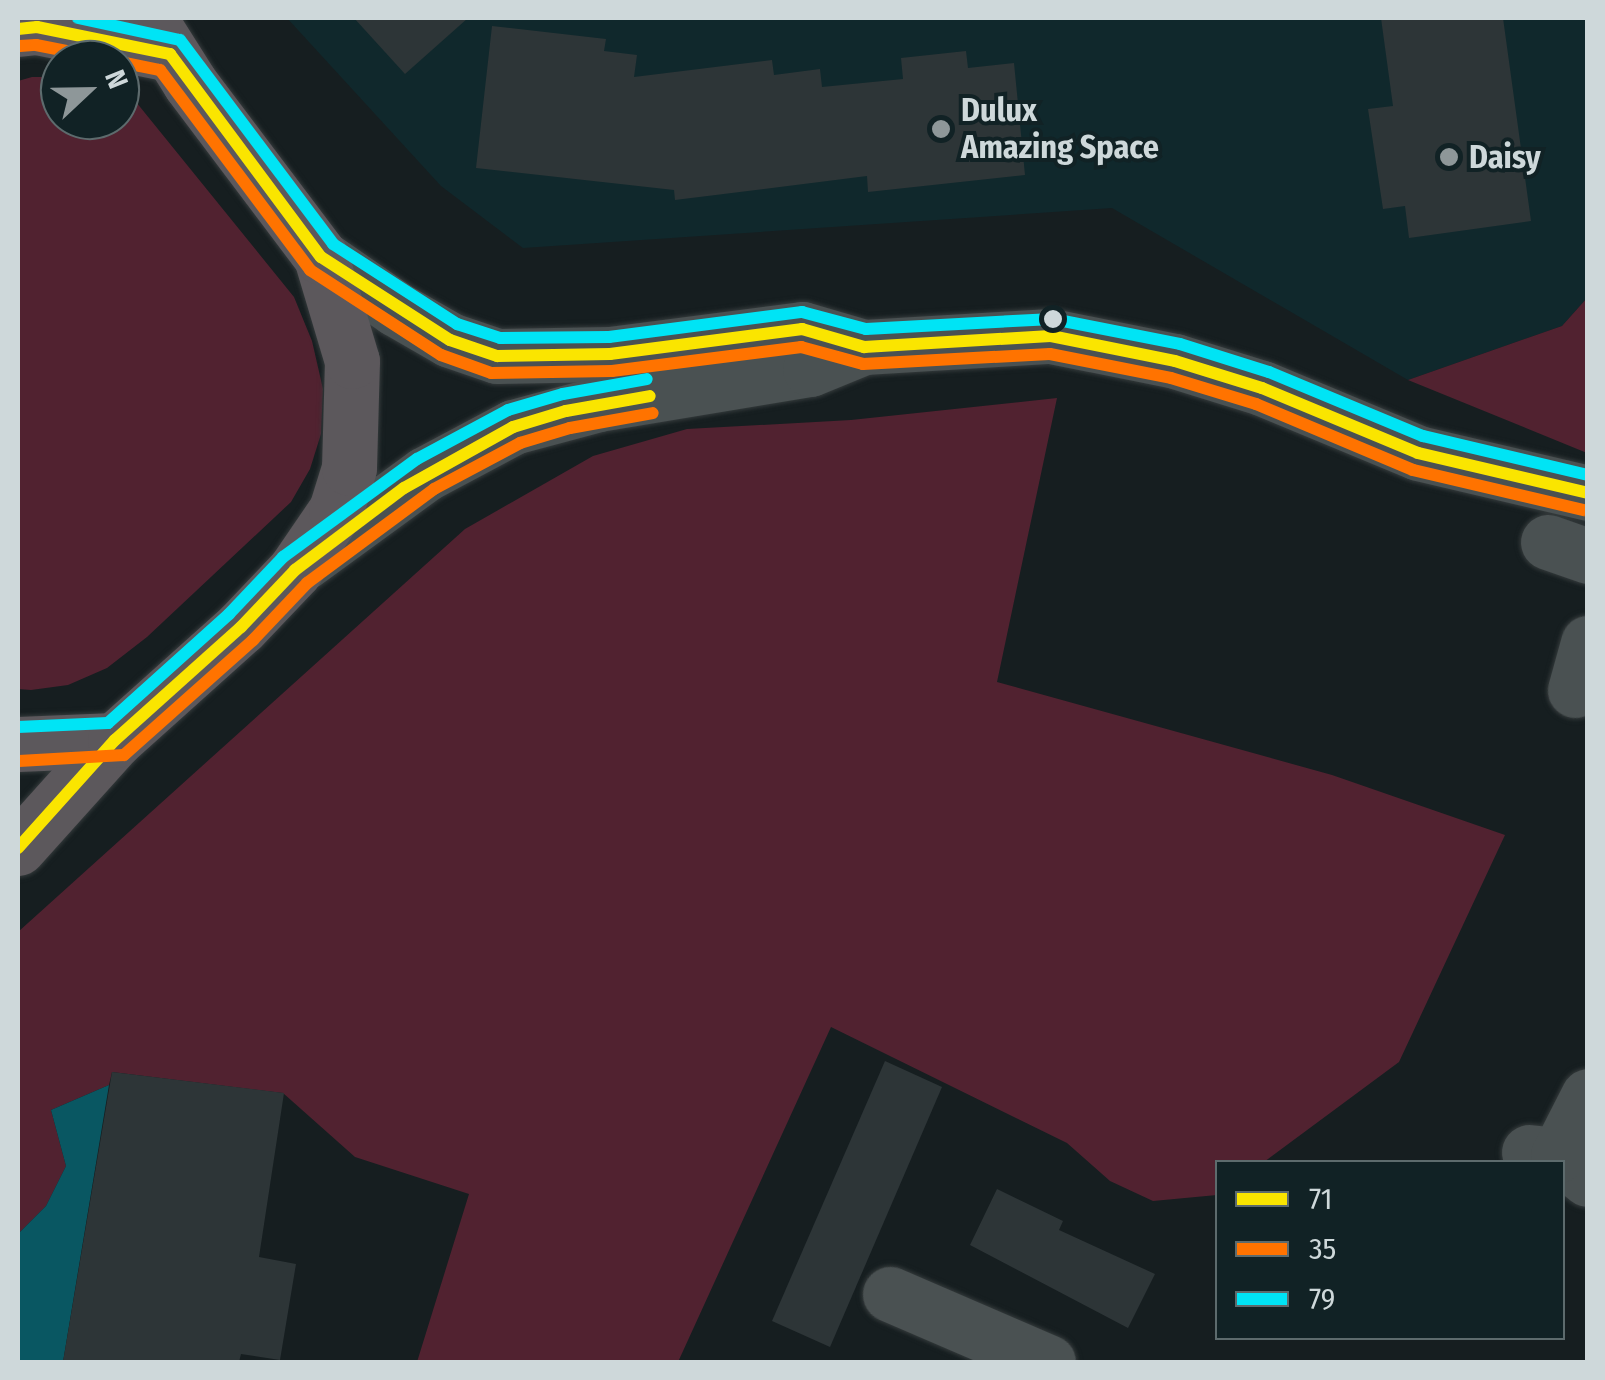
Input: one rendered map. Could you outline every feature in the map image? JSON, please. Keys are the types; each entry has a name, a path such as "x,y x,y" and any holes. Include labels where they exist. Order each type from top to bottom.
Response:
{"highway":[{"path":"18,29 160,36 320,256 352,361 349,468 336,510 294,570 241,626 114,740 18,848"},
{"path":"18,744 114,740"}],"street":[{"path":"320,256 396,309 450,340 497,356 610,354 802,329 864,347 1050,336 1175,361 1262,388 1418,452 1588,493"},
{"path":"294,570 414,481 513,426 598,404 810,370 864,347"},
{"path":"1559,1160 1588,1096"},
{"path":"890,1294 941,1340 1048,1362"}],"shaded area":[{"path":"287,18 1587,18 1587,298 1562,326 1408,380 1112,208 523,248 441,186"},
{"path":"40,77 40,140 140,140 140,107 294,297 312,341 323,389 321,434 310,469 291,502 147,637 107,668 68,685 31,690 18,689 18,81"},
{"path":"1587,298 1587,453 1408,380 1562,326"},
{"path":"1057,398 997,682 1332,775 1505,835 1399,1062 1267,1160 1215,1160 1215,1195 1153,1201 1110,1181 1067,1143 831,1027 678,1362 417,1362 469,1194 355,1157 283,1093 112,1072 109,1085 51,1110 66,1166 46,1206 18,1234 18,932 465,529 593,456 687,429 851,420"}],"water":[{"path":"109,1085 63,1362 18,1362 18,1234 46,1206 66,1166 51,1110"}],"building":[{"path":"354,18 468,18 405,74"},
{"name":"Daisy","path":"1381,18 1503,18 1531,221 1409,238 1405,206 1383,209 1368,109 1393,106"},
{"path":"492,26 606,39 604,51 637,55 634,77 772,60 774,75 820,69 822,87 903,79 901,58 966,51 968,68 1014,63 1025,175 868,192 867,176 675,200 674,190 476,168"},
{"path":"885,1061 942,1087 830,1347 772,1321"},
{"path":"112,1072 284,1093 259,1257 296,1264 280,1360 241,1354 239,1362 63,1362"},
{"path":"997,1189 1063,1221 1059,1230 1155,1274 1128,1328 970,1245"}],"transit line":[{"name":"79","path":"78,18 180,40 333,244 457,324 500,338 609,337 802,312 866,329 1053,319 1180,344 1269,372 1423,436 1588,475"},
{"name":"71","path":"18,29 37,27 170,54 321,257 450,340 497,356 610,354 802,329 864,347 1051,336 1175,361 1262,388 1418,453 1588,493"},
{"name":"35","path":"20,46 40,46"},
{"name":"35","path":"140,66 160,70 310,270 441,355 491,373 612,371 801,347 863,364 1050,354 1171,378 1256,404 1413,470 1584,510"},
{"name":"79","path":"18,727 108,723 229,614 283,557 417,459 508,410 563,394 647,379"},
{"name":"71","path":"18,848 115,740 241,627 295,570 404,488 513,427 566,411 650,396"},
{"name":"35","path":"19,761 124,755 253,640 307,583 434,489 520,443 570,428 653,413"}],"place":[{"name":"Dulux Amazing Space","path":"941,129"},
{"name":"Daisy","path":"1449,157"}]}
